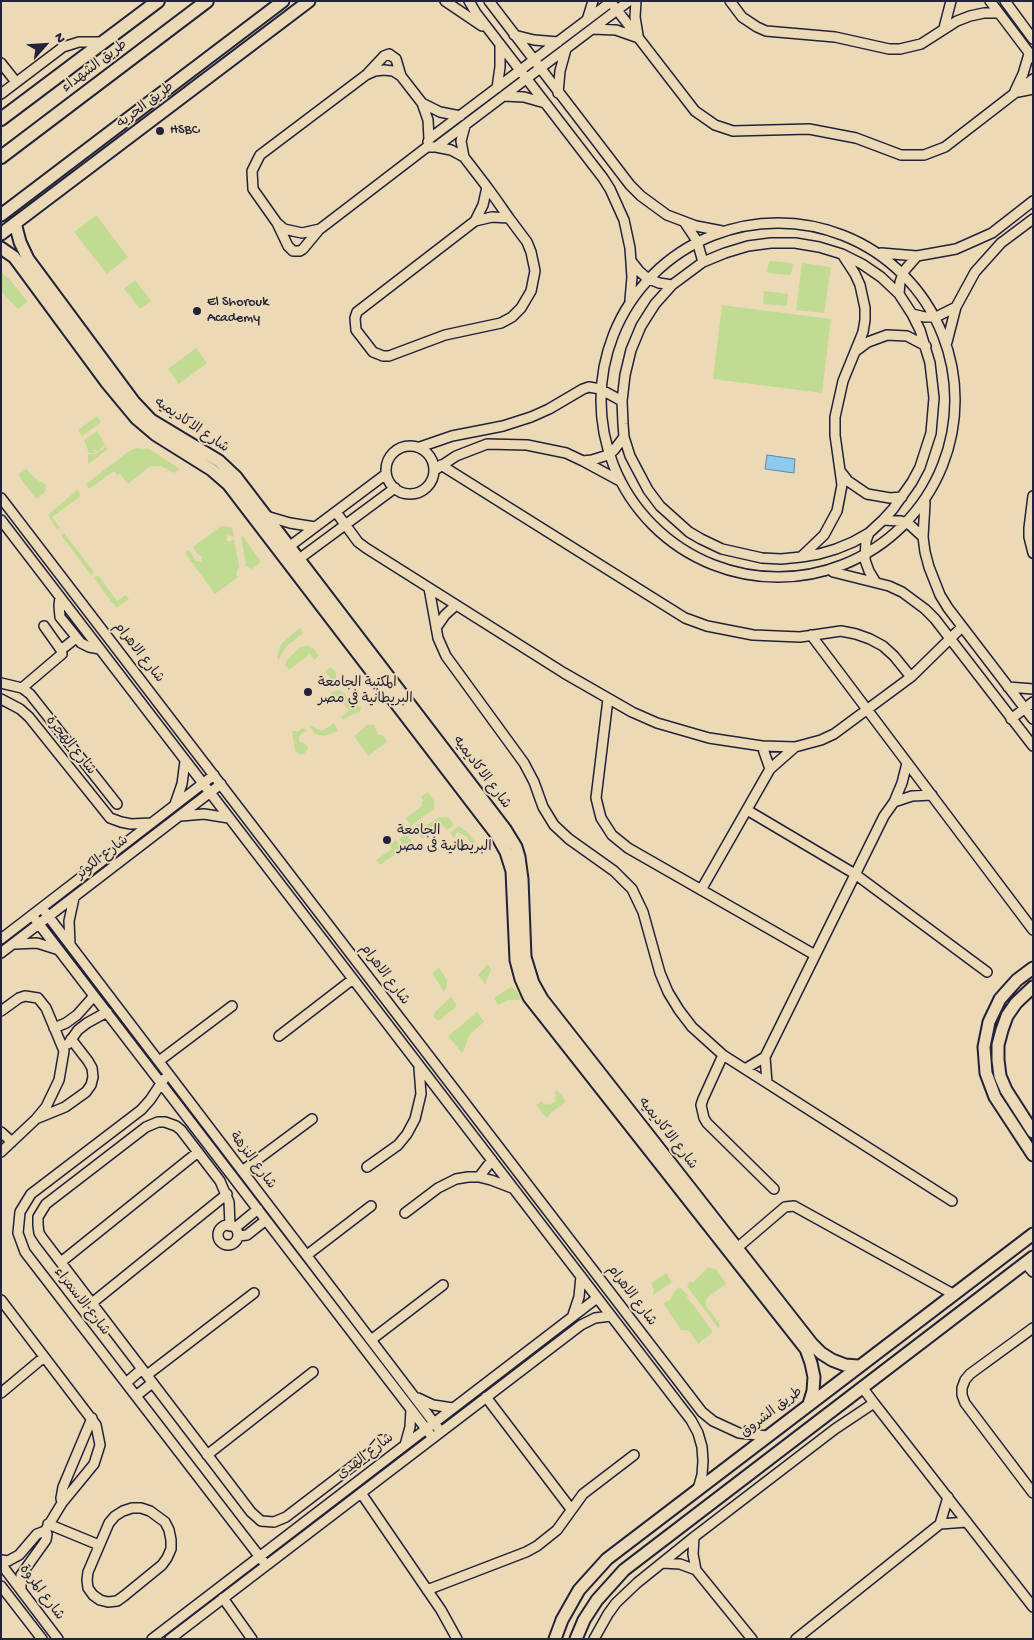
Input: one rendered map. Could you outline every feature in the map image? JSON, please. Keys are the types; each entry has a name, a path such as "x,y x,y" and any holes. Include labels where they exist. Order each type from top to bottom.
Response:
{"main road":[{"name":"طريق الشهداء","path":"1,119 158,1"},
{"name":"طريق الشهداء","path":"1,157 207,1"}],"street":[{"name":"طريق الحريه","path":"1,215 283,1"},
{"name":"طريق الحريه","path":"1,234 309,1"},
{"path":"445,1 488,30"},
{"path":"469,1 476,14 603,178 610,190 624,220 632,262 631,293 628,308"},
{"path":"489,1 630,185 654,206 685,223 727,232"},
{"path":"495,1 498,14"},
{"path":"586,20 593,1"},
{"path":"431,144 465,125 629,1"},
{"path":"636,1 635,17 638,38"},
{"path":"730,1 750,24 766,31 835,36 889,49 921,44 944,28 970,16 984,13 999,13"},
{"path":"944,28 951,1"},
{"path":"990,1 1031,56 1013,94"},
{"path":"1005,1 1033,39"},
{"path":"431,144 428,120 422,103 402,76 396,59 389,54 384,56 366,75 260,155 252,171 253,189 277,223 290,249 296,252 303,249 320,229 431,144 460,116 611,2 695,112 715,125 733,131 809,129 845,135 901,155 924,155 945,147 1033,79"},
{"path":"592,29 616,30 638,38"},
{"path":"514,35 534,40 558,42"},
{"path":"1,94 69,44 103,42"},
{"path":"497,88 500,67 500,45"},
{"path":"558,93 560,71 566,49"},
{"path":"1,62 16,82"},
{"path":"366,75 384,70 393,71 402,76"},
{"path":"1013,94 1033,90"},
{"path":"504,96 524,97 545,103"},
{"path":"422,103 440,112 460,116"},
{"path":"464,157 461,141 465,125"},
{"path":"431,144 451,150 464,157 487,187 527,242 534,261 534,281 528,298 521,308 501,323 445,335 389,356 373,352 356,330 354,324 357,312 475,221 492,217 509,218"},
{"path":"81,155 90,167"},
{"path":"475,221 483,205 487,187"},
{"path":"876,252 917,256 950,251 992,232 1033,201"},
{"path":"947,345 956,307 968,284 983,262 1001,243 1033,219"},
{"name":"شارع الاكاديميه","path":"15,223 20,242 28,259 110,379 127,409 145,427 236,477 290,546 333,612"},
{"path":"277,223 284,229 302,234 320,229"},
{"path":"685,223 697,240 703,262"},
{"path":"776,228 808,230 847,240 876,252 904,271 923,292 938,316 947,345 952,390 947,436 941,458 925,500 910,524 890,545 865,560 830,572 807,575 762,575 741,572 718,564 678,543 645,513 621,482 608,455 600,422 600,389 611,349 628,308 647,278 670,256 697,240 727,232 776,228"},
{"path":"772,243 795,243 811,246 842,254 862,264 881,277 899,294 912,314 926,346 930,362 934,389 934,415 931,433 920,466 902,497 883,520 869,533 836,549 819,554 771,558 742,555 722,549 689,532 666,512 648,490 634,464 624,437 622,401 624,375 634,342 641,326 655,304 672,285 703,262 748,246 772,243"},
{"name":"شارع الاكاديميه","path":"1,248 14,257 110,379"},
{"path":"800,557 824,535 831,524 840,498 841,472 835,435 835,417 843,381 863,332 865,320 863,296 855,274 842,254"},
{"path":"899,294 900,282 904,271 917,256"},
{"path":"632,262 647,278 659,283 672,285"},
{"path":"912,314 925,317 938,316 956,307"},
{"path":"856,351 868,342 887,335 907,336 926,346"},
{"path":"420,447 452,436 512,424 549,409 589,387 600,389 622,401"},
{"path":"582,461 608,455 620,444 624,437"},
{"path":"621,482 566,453 546,448 507,443 487,444 456,456 438,468 431,483 420,492 407,494 395,488 389,482 386,474 386,465 389,457 395,450 403,446 412,445 420,447 431,457 438,468 685,618 722,630 753,635 800,637 841,631 856,634 883,646 911,677"},
{"name":"شارع الاكاديميه","path":"216,466 333,612 449,763 496,834 506,852 513,876 515,950 518,970 529,997 555,1023 710,1221 806,1349 814,1376 810,1404"},
{"path":"841,472 852,485 867,494 890,498 902,497"},
{"path":"290,546 386,474"},
{"path":"299,559 395,488"},
{"path":"1033,496 1028,528 1033,553"},
{"name":"شارع الاهرام","path":"1,498 702,1412 725,1428 746,1435 767,1436"},
{"path":"925,500 923,537 934,581 948,608 1032,718 1018,727"},
{"path":"336,512 358,542 366,548 608,700 649,719 709,738 762,746 795,746 822,740 834,734 911,677 962,627"},
{"path":"266,516 290,523 315,527"},
{"name":"شارع الاهرام","path":"1,520 691,1420 698,1433 702,1447 703,1461 698,1489"},
{"path":"883,520 910,524 923,537"},
{"path":"869,533 866,541 865,560 875,581"},
{"path":"830,572 875,581 889,586 914,600 935,619 1033,746"},
{"path":"428,588 441,647 524,763 534,782 543,807 554,825 570,839 614,870 632,889 643,912 660,973 668,992 692,1027 723,1055 952,1201"},
{"path":"60,597 60,617 76,638 84,645 100,649"},
{"path":"436,628 445,615 456,605"},
{"path":"22,688 62,654 44,626"},
{"path":"811,635 1033,930"},
{"path":"61,650 76,638"},
{"path":"1,683 22,688 34,698 117,804"},
{"path":"1008,687 1033,689"},
{"name":"شارع الهجرة","path":"1,699 20,708 29,717 110,818 131,824 153,822"},
{"path":"608,700 596,798 601,818 609,831 619,842 815,955"},
{"path":"1012,719 1033,702"},
{"path":"762,746 770,769"},
{"path":"701,890 770,769 795,746"},
{"path":"174,806 182,784 185,761"},
{"path":"767,1083 765,1057 884,816 894,802 902,783 907,763"},
{"name":"شارع الكوثر","path":"1,938 214,775"},
{"name":"شارع الكوثر","path":"1,953 221,784"},
{"path":"894,802 912,796 932,795"},
{"path":"747,810 855,874 988,972"},
{"path":"179,816 204,814 229,818"},
{"path":"70,944 69,921 74,898"},
{"name":"شارع النزهة","path":"42,908 441,1432"},
{"name":"شارع النزهة","path":"32,915 433,1438"},
{"path":"13,944 37,943 59,950"},
{"path":"1033,968 1017,980 1000,999 988,1022 984,1048 986,1073 995,1097 1033,1155"},
{"path":"279,1036 353,979"},
{"path":"1033,987 1016,1003 1007,1016 1000,1038 998,1060 1000,1076 1006,1090 1033,1132"},
{"path":"1,1011 19,998 32,996 43,1002 64,1051"},
{"path":"54,1028 77,1015 94,996"},
{"path":"158,1061 232,1006"},
{"path":"1,1152 46,1107 56,1087 64,1051 71,1039 87,1023 107,1012"},
{"path":"36,1118 65,1107 86,1092 91,1085 93,1077 92,1068 71,1039"},
{"path":"723,1055 701,1105 704,1118 774,1189"},
{"path":"745,1069 765,1057"},
{"path":"367,1167 398,1145 407,1134 415,1119 421,1094 421,1079 418,1065"},
{"name":"شارع الاسمراء","path":"168,1073 141,1110 31,1194 25,1202 18,1222 18,1232 25,1252 266,1566"},
{"path":"242,1171 312,1118"},
{"path":"234,1230 226,1194 220,1180 176,1126 164,1122 152,1124 46,1204 38,1217 39,1233 255,1517 267,1522 274,1522 286,1517 371,1452 381,1440"},
{"path":"1,1132 12,1142"},
{"path":"477,1141 488,1132"},
{"path":"61,1262 198,1152"},
{"path":"479,1177 492,1160"},
{"path":"405,1213 447,1182 468,1177 491,1180 515,1190"},
{"path":"92,1303 226,1194"},
{"path":"307,1255 371,1206"},
{"path":"736,1248 785,1208 794,1206 953,1294"},
{"path":"234,1230 258,1209"},
{"path":"234,1230 247,1235 266,1220"},
{"name":"شارع الاكاديميه","path":"710,1221 736,1248 821,1353 845,1365 858,1366"},
{"name":"طريق الشروق","path":"555,1639 566,1611 586,1581 607,1559 1033,1234"},
{"path":"576,1639 584,1620 597,1600 611,1582 624,1570 1029,1260 1033,1272"},
{"path":"572,1317 579,1297 581,1276"},
{"path":"371,1340 443,1284"},
{"path":"126,1383 147,1376 254,1293"},
{"name":"شارع الهدى","path":"152,1639 597,1298"},
{"path":"1,1300 92,1418 99,1435 98,1455 88,1472 62,1503 46,1527 37,1534 19,1556 1,1562"},
{"name":"شارع الهدى","path":"170,1639 581,1325 595,1318 611,1316"},
{"path":"1033,1328 970,1374 962,1388 962,1396 965,1403 1033,1493"},
{"path":"1,1393 44,1357"},
{"path":"207,1455 313,1372"},
{"path":"136,1396 147,1376"},
{"path":"859,1390 948,1497 1033,1607"},
{"path":"415,1397 434,1405 453,1408"},
{"path":"486,1397 571,1509"},
{"path":"594,1639 616,1603 637,1583 835,1429 870,1405"},
{"path":"405,1445 410,1427 411,1408"},
{"path":"691,1420 702,1412"},
{"path":"62,1503 62,1487 92,1418"},
{"path":"789,1419 801,1434"},
{"path":"427,1590 538,1546 557,1530 583,1494 634,1455"},
{"path":"361,1493 427,1590 457,1639"},
{"path":"940,1524 948,1497"},
{"path":"132,1508 141,1508 158,1515 165,1522 171,1540 168,1558 162,1565 117,1601 108,1602 100,1600 88,1588 88,1572 100,1545 109,1523 115,1516 132,1508"},
{"path":"655,1522 667,1536"},
{"path":"796,1639 940,1524 967,1522"},
{"path":"46,1527 100,1545"},
{"path":"21,1589 21,1575 46,1540 46,1527"},
{"path":"694,1537 692,1554 696,1570 752,1639"},
{"name":"شارع المروة","path":"1,1562 58,1639"},
{"path":"663,1562 680,1564 696,1570"},
{"name":"شارع المروة","path":"1,1586 42,1639"},
{"path":"223,1598 252,1639"}],"green space":[{"path":"96,215 128,257 107,274 74,232"},
{"path":"769,261 793,263 791,275 767,273"},
{"path":"802,263 831,267 824,313 796,310"},
{"path":"1,272 28,302 18,309 1,292"},
{"path":"135,280 151,301 140,309 124,289"},
{"path":"764,291 788,294 787,306 763,304"},
{"path":"722,305 831,319 822,393 713,379"},
{"path":"196,348 207,363 179,384 168,369"},
{"path":"97,416 101,422 82,436 78,430"},
{"path":"97,431 105,445 97,452 93,447 95,453 89,453 84,440"},
{"path":"106,447 108,449 88,464 88,454 96,454"},
{"path":"136,448 149,449 180,469 174,473 161,466 150,466 128,484 120,474 117,475 114,471 89,489 86,484 129,451"},
{"path":"26,469 36,479 46,485 45,492 36,499 18,475"},
{"path":"77,490 81,496 52,517 60,528 57,530 48,515"},
{"path":"221,526 232,527 234,537 228,535 226,540 229,542 234,539 239,566 236,574 238,577 215,594 185,553 189,550 196,561 201,562 202,556 198,555 193,547"},
{"path":"64,533 94,572 91,575 61,535"},
{"path":"243,536 261,562 252,569 246,566 241,537"},
{"path":"98,575 117,601 126,595 129,599 116,608 94,578"},
{"path":"300,628 303,633 287,646 278,660 277,657 281,644"},
{"path":"305,646 314,649 319,656 314,660 310,654 289,670 285,665 287,660 300,647"},
{"path":"331,667 336,673 336,680 327,687 324,684 331,679 325,671"},
{"path":"338,690 344,693 350,703 360,706 360,712 343,720 341,717 349,711 338,695 334,698 330,693"},
{"path":"334,723 338,731 324,736 315,734 310,727 312,726 322,731"},
{"path":"367,725 374,725 378,734 384,736 387,742 368,756 354,736"},
{"path":"302,728 306,731 299,736 299,741 307,745 308,748 301,755 295,751 292,731 299,731"},
{"path":"428,792 434,801 434,809 411,826 406,818 422,806 421,803 423,801 421,797"},
{"path":"439,817 449,818 454,825 447,830 441,824 430,832 425,826"},
{"path":"419,823 428,834 422,839 416,831 408,837 414,845 407,850 399,839"},
{"path":"459,826 475,842 471,844 466,836 457,832 454,838 450,833"},
{"path":"396,840 401,850 380,865 376,860 392,849 390,845"},
{"path":"489,965 491,970 485,984 478,975"},
{"path":"439,968 447,980 444,992 432,973"},
{"path":"512,986 521,1000 509,1000 498,1005 494,998"},
{"path":"451,997 457,1006 438,1021 433,1016 435,1012"},
{"path":"477,1012 484,1022 470,1034 462,1053 448,1036"},
{"path":"557,1090 566,1101 547,1118 536,1105 542,1101 545,1105 548,1103 550,1105 556,1101 554,1098 557,1096 554,1092"},
{"path":"708,1267 717,1270 726,1284 707,1298 706,1302 706,1306 719,1323 720,1326 718,1328 687,1286 689,1282 694,1282"},
{"path":"666,1273 672,1282 653,1295 654,1290 651,1283"},
{"path":"679,1287 688,1295 687,1297 713,1332 698,1344 691,1333 687,1330 681,1330 663,1303 670,1300"}],"water":[{"path":"767,455 795,459 794,473 765,469"}],"place":[{"name":"HSBC","path":"160,131"},
{"name":"El Shorouk Academy","path":"197,311"},
{"name":"المكتبة الجامعة البريطانية في مصر","path":"308,692"},
{"name":"الجامعة البريطانية فى مصر","path":"387,840"}]}
